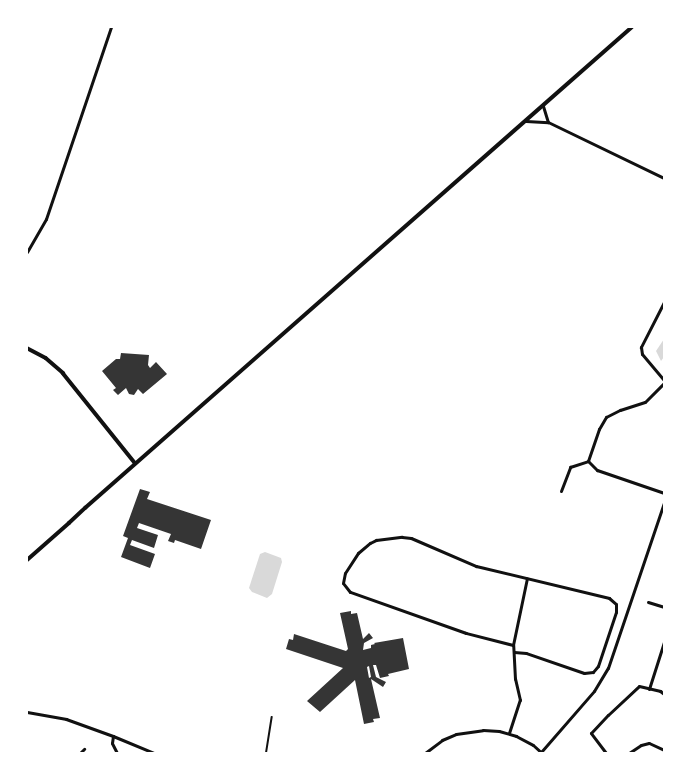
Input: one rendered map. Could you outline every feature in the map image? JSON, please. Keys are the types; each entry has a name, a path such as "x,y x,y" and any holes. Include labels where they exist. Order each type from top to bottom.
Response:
{"main road":[{"path":"85,508 632,27"},
{"path":"27,560 69,523"}],"street":[{"path":"27,252 46,219 111,27"},
{"path":"543,106 548,122"},
{"path":"526,121 548,122 664,178"},
{"path":"588,461 599,429 606,417 620,410 645,402 664,381 642,354 640,347 664,302"},
{"path":"27,348 46,358 63,373 135,463"},
{"path":"561,491 570,467 588,461"},
{"path":"588,461 597,470 664,493"},
{"path":"425,753 442,740 456,734 476,730 509,733 528,742 542,753 594,691 608,668 664,503"},
{"path":"69,523 85,508"},
{"path":"513,645 466,633 350,592 345,587 344,578 348,567 358,553 376,540 397,537 411,538 476,566 611,600 617,608 598,666 590,673 584,673 526,653 514,652"},
{"path":"509,733 520,700 515,679 513,645 527,578"},
{"path":"648,602 664,607"},
{"path":"649,689 664,642"},
{"path":"606,753 591,733 639,686 664,694"},
{"path":"27,712 66,719 154,753"},
{"path":"113,736 112,743 117,753"},
{"path":"629,753 641,745 649,743 664,750"},
{"path":"80,753 84,749"}],"lane":[{"path":"266,753 272,717"}],"shaded area":[{"path":"664,339 664,357 661,361 656,351"},
{"path":"265,552 281,558 282,562 272,594 267,598 252,592 249,588 260,554"}],"building":[{"path":"121,353 149,355 148,365 150,368 156,362 167,374 143,394 138,389 134,395 129,394 126,388 118,395 113,390 116,388 102,371 116,359 120,359"},
{"path":"140,489 150,492 147,499 211,520 201,549 175,540 174,543 168,541 171,534 139,523 137,528 158,535 154,548 132,540 130,545 155,554 150,568 121,557 128,538 123,536"},
{"path":"351,611 351,614 357,613 363,639 369,633 373,638 364,643 363,650 371,648 371,645 375,644 374,643 403,638 409,669 388,674 389,676 380,678 376,665 373,665 376,677 386,682 383,687 371,679 380,718 373,719 374,722 364,724 355,680 320,712 307,701 343,668 286,649 289,639 293,640 294,634 346,651 348,649 340,613","holes":["369,666 371,677 369,678 367,667"]}]}
